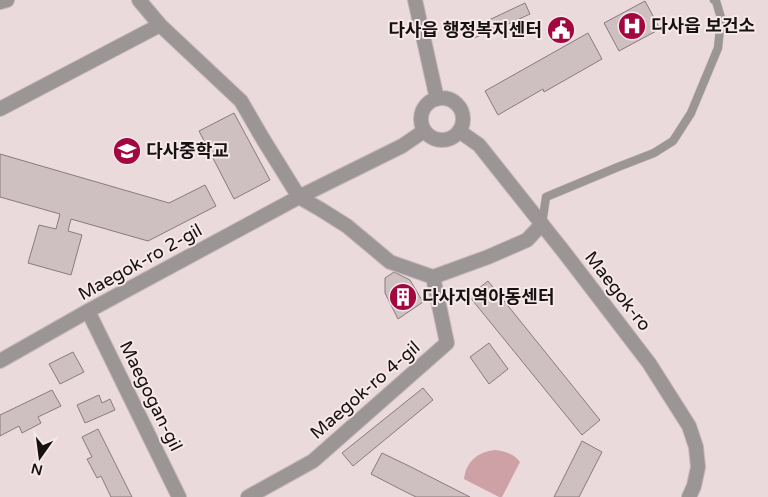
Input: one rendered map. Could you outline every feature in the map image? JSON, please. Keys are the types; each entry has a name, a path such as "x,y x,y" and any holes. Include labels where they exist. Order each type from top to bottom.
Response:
{"street":[{"path":"0,2 7,0"},
{"path":"139,0 160,25 242,100 263,139 299,197 347,226 390,262 433,277 488,258 527,240 542,224"},
{"path":"414,0 437,99"},
{"path":"0,110 160,25"},
{"path":"444,98 457,104 463,118 459,131 447,139 441,140 429,135 424,130 422,124 422,112 425,106 437,99 444,98"},
{"name":"Maegok-ro 2-gil","path":"0,361 88,311 299,197 402,146 424,130"},
{"name":"Maegok-ro","path":"459,131 479,145 542,224 649,363 689,426 696,447 698,467 694,486 689,497"},
{"name":"Maegok-ro 4-gil","path":"248,497 313,461 447,343 433,277"},
{"name":"Maegogan-gil","path":"88,311 180,497"}],"lane":[{"path":"542,224 546,198 654,153 673,141 691,113 718,48 721,18 716,1 714,0"}],"shaded area":[{"path":"495,450 509,453 520,462 502,497 464,479 470,462 478,455"}],"building":[{"name":"다사읍 보건소","path":"645,1 660,29 619,51 604,23"},
{"path":"525,3 530,14 493,31 489,20"},
{"path":"487,23 491,31 474,38 470,31"},
{"path":"588,33 602,59 544,92 543,89 498,115 485,91"},
{"path":"234,113 270,180 234,199 199,131"},
{"path":"0,154 169,203 205,185 216,206 148,241 71,219 68,231 82,235 71,275 28,263 39,225 56,229 60,214 0,197"},
{"name":"다사지역아동센터","path":"394,272 410,280 423,302 398,319 385,293 385,278"},
{"path":"488,281 600,420 582,435 469,296"},
{"path":"489,343 508,369 489,384 470,357"},
{"path":"73,352 84,372 60,384 49,364"},
{"path":"423,388 433,400 353,466 342,453"},
{"path":"52,390 61,406 38,417 41,423 22,433 19,426 0,436 0,415"},
{"path":"99,395 102,403 110,399 115,410 85,423 77,405"},
{"path":"98,429 132,497 111,497 101,476 97,478 87,459 92,457 82,437"},
{"path":"582,441 602,452 579,497 554,497"},
{"path":"382,453 470,497 416,497 371,474"}],"place":[{"name":"다사읍 보건소","path":"632,26"},
{"name":"다사읍 행정복지센터","path":"561,30"},
{"name":"다사중학교","path":"127,151"},
{"name":"다사지역아동센터","path":"403,297"}]}
